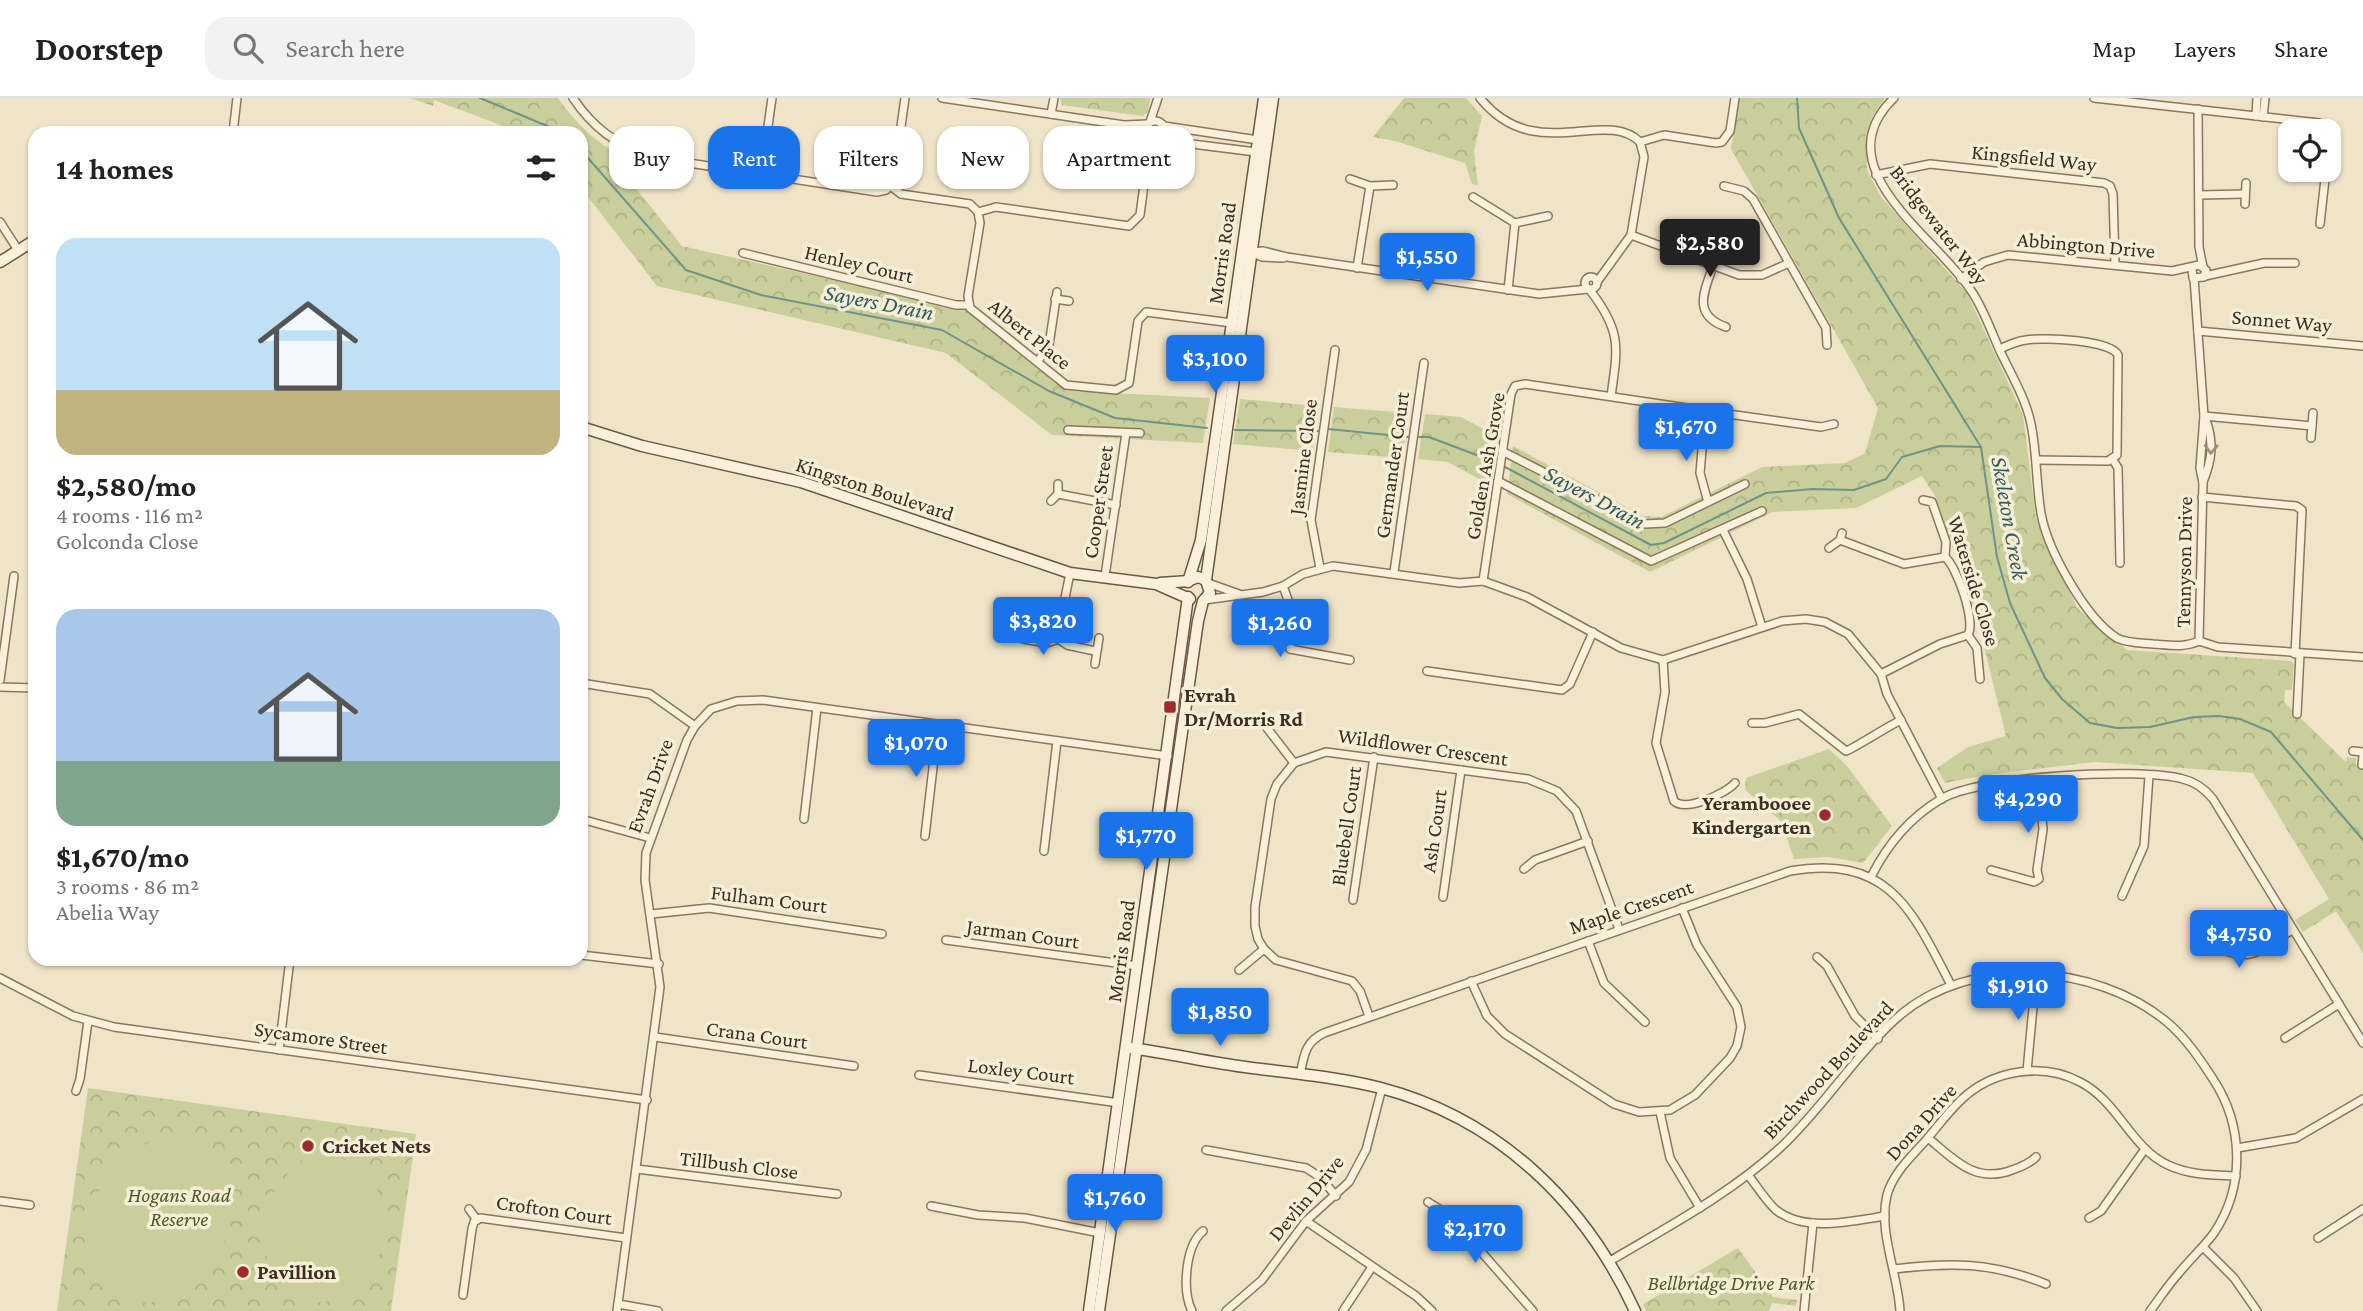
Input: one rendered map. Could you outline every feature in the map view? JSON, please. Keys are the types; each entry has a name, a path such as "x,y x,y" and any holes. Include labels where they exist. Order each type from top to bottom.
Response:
{"street":[{"path":"234,126 237,98"},
{"path":"573,98 599,131 629,149 667,161 708,167"},
{"path":"900,126 905,98"},
{"path":"942,98 1124,125 1162,124 1260,147"},
{"path":"1051,114 1054,98"},
{"name":"Morris Road","path":"1207,582 1264,98"},
{"name":"Morris Road","path":"1260,147 1273,98"},
{"path":"1246,251 1262,257 1287,257 1539,294 1587,287 1607,270 1631,235 1644,158 1640,142 1629,133 1614,130 1559,135 1533,132 1507,121 1480,98"},
{"path":"1640,142 1664,135 1716,143 1726,140 1735,98"},
{"name":"Bridgewater Way","path":"1895,98 1884,110 1873,130 1871,154 1876,175 1890,198 1970,288 2000,349 2028,412 2037,460 2041,515 2045,527 2082,604 2093,618 2118,639 2178,646 2199,641 2208,646 2363,657"},
{"path":"2094,98 2285,119"},
{"path":"2257,98 2260,116"},
{"path":"2260,116 2265,98"},
{"path":"768,126 772,99"},
{"path":"1158,101 1162,124"},
{"path":"1148,126 1158,101"},
{"name":"Tennyson Drive","path":"2198,109 2198,331 2204,416 2200,468 2203,483 2199,641"},
{"path":"1195,142 1260,147"},
{"name":"Kingsfield Way","path":"1876,175 1930,164 2104,183 2110,186 2113,194 2115,264"},
{"path":"1350,179 1370,186 1392,185"},
{"path":"2320,224 2325,182"},
{"path":"2245,204 2246,183"},
{"path":"1357,268 1370,186"},
{"path":"1724,186 1744,191 1753,199 1826,328 1827,345"},
{"path":"862,189 880,192 884,189"},
{"path":"894,189 901,194 970,204 978,212 996,207 1129,226 1139,218 1143,189"},
{"path":"2199,195 2245,194"},
{"path":"1473,197 1515,223 1548,216"},
{"name":"Albert Place","path":"978,212 969,305 1066,385 1116,390 1129,383 1142,314 1151,312 1236,324"},
{"path":"0,222 18,250"},
{"path":"1508,290 1515,223"},
{"path":"1631,235 1739,275 1753,276 1789,263"},
{"path":"0,262 28,244"},
{"name":"Henley Court","path":"743,253 915,295 969,305"},
{"name":"Abbington Drive","path":"1961,279 1984,262 2008,255 2199,273 2264,263 2295,263"},
{"path":"1713,265 1702,298 1702,308 1707,317 1726,327"},
{"path":"1596,281 1600,303 1618,343 1611,396"},
{"path":"1587,287 1600,303"},
{"path":"1038,361 1049,345 1056,296 1069,302"},
{"name":"Morris Road","path":"1189,580 1201,540 1236,324"},
{"name":"Sonnet Way","path":"2198,331 2363,346"},
{"path":"2000,349 2025,340 2043,338 2115,348 2118,355 2118,450 2113,460"},
{"name":"Jasmine Close","path":"1320,568 1311,520 1335,350"},
{"name":"Germander Court","path":"1394,572 1424,363"},
{"name":"Golden Ash Grove","path":"1483,581 1511,394 1515,386 1525,384 1611,396 1694,409 1705,415 1721,413 1821,427 1835,424"},
{"path":"2311,438 2313,413"},
{"path":"1705,415 1700,473 1708,502"},
{"path":"2204,416 2312,426"},
{"name":"Kingston Boulevard","path":"588,429 642,446 801,482 1070,573 1156,584 1187,596"},
{"path":"1068,430 1140,433"},
{"name":"Cooper Street","path":"1105,576 1126,433"},
{"path":"1502,451 1644,524 1665,523 1745,484"},
{"path":"2037,460 2113,460"},
{"path":"2113,460 2118,468 2114,552 2120,563"},
{"path":"1497,481 1646,560 1661,559 1762,511"},
{"path":"1051,501 1058,494 1058,484"},
{"path":"1058,494 1116,505"},
{"path":"2202,497 2296,506 2302,510 2297,714"},
{"name":"Waterside Close","path":"1923,500 1932,502 1946,542 1945,557 1953,566 1971,621 1968,635 1977,648 1980,679"},
{"path":"1723,530 1747,579 1762,627"},
{"path":"1829,548 1841,536 1904,564 1945,557"},
{"path":"1243,595 1198,577 1189,580 1187,596 1194,601 1243,595 1283,586 1320,568 1346,566 1459,583 1483,581 1527,597 1621,648 1663,660 1762,627 1796,619 1825,622 1848,634 1881,674 1887,694 1942,799"},
{"path":"1070,573 1056,633 1058,639 1067,645 1095,651"},
{"path":"0,680 14,576"},
{"name":"Kingston Boulevard","path":"1156,584 1189,580"},
{"path":"1204,600 1210,593 1207,582"},
{"path":"1283,586 1292,611 1287,652 1350,660"},
{"name":"Morris Road","path":"1099,1311 1125,1088 1173,756 1187,596"},
{"name":"Morris Road","path":"1131,1048 1138,967 1173,756 1204,600"},
{"path":"1427,671 1562,690 1570,684 1593,632"},
{"path":"1881,674 1940,644 1968,635"},
{"path":"1095,664 1099,638"},
{"path":"1023,639 1047,643 1058,639"},
{"path":"1663,660 1665,692 1656,743 1674,801 1687,805 1726,791 1735,783"},
{"path":"588,684 650,694 695,726"},
{"path":"0,687 28,688"},
{"path":"2286,695 2297,696"},
{"name":"Evrah Drive","path":"617,1308 660,988 659,964 645,873 650,838 695,726 711,709 737,701 763,700 1173,756"},
{"path":"804,819 817,708"},
{"path":"1752,723 1765,723 1799,713 1846,751 1854,750 1871,734 1901,720"},
{"path":"925,836 938,724"},
{"path":"1268,728 1294,763 1277,784 1270,799 1255,907 1255,926 1264,949 1287,965 1338,974 1352,981 1360,991 1369,1016"},
{"path":"1044,851 1057,741"},
{"path":"2353,751 2363,758"},
{"name":"Wildflower Crescent","path":"1294,763 1326,752 1528,779 1549,786 1576,811 1619,929"},
{"name":"Bluebell Court","path":"1353,900 1374,757"},
{"name":"Ash Court","path":"1443,897 1461,769"},
{"path":"1871,877 1896,836 1942,799 1973,787 2094,773 2183,778 2205,790 2363,1043"},
{"path":"2122,896 2144,846 2149,776"},
{"path":"1991,870 2001,876 2034,882 2039,879 2037,870 2043,829 2038,779"},
{"path":"588,821 650,838"},
{"path":"1524,869 1535,860 1588,841"},
{"name":"Maple Crescent","path":"1300,1075 1305,1050 1315,1037 1619,929 1790,871 1817,866 1852,870 1871,877 1914,914 1951,985"},
{"name":"Fulham Court","path":"651,914 709,908 882,934"},
{"path":"1471,981 1487,1016 1505,1034 1614,1104 1639,1112 1660,1112 1679,1105 1703,1086 1730,1058 1737,1046 1741,1027 1737,1007 1697,945 1682,908"},
{"path":"2195,930 2201,938 2231,954 2245,957 2292,930"},
{"name":"Jarman Court","path":"946,940 1138,967"},
{"path":"1588,941 1604,983 1645,1022"},
{"path":"1239,970 1264,949"},
{"path":"588,956 659,964"},
{"path":"1817,957 1827,967 1854,1016 1878,1039"},
{"path":"279,1050 289,966"},
{"name":"Birchwood Boulevard","path":"1610,1261 1700,1208 1748,1175 1811,1115 1898,1017 1951,985 1995,975 2036,975 2105,987 2129,998 2167,1022 2203,1062 2219,1088 2231,1117 2237,1148 2236,1177 2229,1205 2204,1248 2179,1272 2150,1311"},
{"path":"2027,1070 2036,975"},
{"name":"Sycamore Street","path":"0,978 88,1021 647,1100"},
{"path":"2285,1038 2339,1004"},
{"path":"76,1091 88,1021"},
{"name":"Crana Court","path":"655,1037 854,1066"},
{"path":"1131,1048 1382,1088 1451,1114 1502,1143 1555,1189 1578,1215 1610,1261 1635,1311"},
{"name":"Dona Drive","path":"1900,1311 1885,1216 1892,1182 1974,1089 2004,1075 2027,1070 2066,1075 2096,1092 2110,1104 2145,1149 2156,1158 2183,1171 2236,1177"},
{"name":"Loxley Court","path":"919,1075 1119,1103"},
{"name":"Morris Road","path":"1089,1311 1119,1103 1125,1088"},
{"name":"Devlin Drive","path":"1226,1311 1262,1280 1306,1221 1349,1182 1366,1150 1382,1088"},
{"path":"2237,1148 2297,1138 2363,1099"},
{"path":"1660,1112 1670,1158 1700,1208"},
{"path":"1928,1138 1966,1169 1982,1176 1999,1175 2025,1165 2036,1157"},
{"path":"2089,1218 2101,1211 2145,1149"},
{"path":"1206,1150 1306,1168 1320,1177 1336,1196"},
{"name":"Tillbush Close","path":"637,1169 710,1175 783,1189 837,1194"},
{"path":"1748,1175 1776,1209 1792,1219 1813,1223 1885,1216"},
{"path":"0,1201 30,1205"},
{"path":"1428,1202 1449,1215 1533,1311"},
{"path":"931,1206 978,1214 1025,1217 1100,1233"},
{"name":"Crofton Court","path":"469,1209 477,1220"},
{"path":"2318,1238 2363,1209"},
{"name":"Crofton Court","path":"463,1294 471,1229 477,1220 493,1218 626,1238"},
{"path":"1306,1221 1416,1296 1432,1311"},
{"path":"1804,1311 1813,1223"},
{"path":"1192,1311 1186,1293 1186,1281 1194,1239 1203,1231"},
{"path":"2204,1248 2234,1279 2257,1311"},
{"path":"1894,1269 1964,1263 2014,1272 2046,1284"},
{"path":"1343,1311 1372,1267"},
{"path":"617,1308 658,1311"}],"green space":[{"path":"410,98 558,98 581,126 503,126 434,100 433,106"},
{"path":"1060,98 1150,98 1148,112 1143,116 1062,105"},
{"path":"1404,98 1466,98 1482,116 1474,151 1478,186 1472,184 1465,163 1395,141 1373,137"},
{"path":"1739,98 1885,98 1872,117 1866,135 1867,170 1881,197 1967,293 2023,415 2036,518 2077,608 2127,650 2291,661 2294,664 2292,690 2285,690 2284,702 2346,762 2347,757 2356,758 2356,766 2363,767 2363,953 2336,911 2303,932 2295,920 2329,899 2253,773 2095,762 1986,775 1945,783 1937,768 1968,747 2006,736 1976,614 1935,496 1922,476 1856,508 1773,512 1650,572 1507,494 1513,446 1643,516 1661,517 1762,467 1845,463 1865,453 1878,408 1731,149"},
{"path":"588,132 609,148 609,189 637,189 682,246 966,310 1073,391 1210,398 1203,443 1052,435 946,353 657,286 588,197"},
{"path":"1240,399 1318,406 1312,451 1233,444"},
{"path":"1334,407 1408,413 1402,458 1328,452"},
{"path":"1425,414 1461,417 1496,436 1489,484 1447,462 1418,459"},
{"path":"1829,749 1847,766 1892,826 1863,863 1828,857 1794,859 1781,821 1745,790 1746,778"},
{"name":"Hogans Road Reserve","path":"88,1088 416,1134 391,1311 57,1311"},
{"path":"314,1129 323,1153 321,1155 349,1162 369,1178 381,1200 385,1226 381,1252 369,1276 350,1293 324,1302 301,1298 282,1283 271,1268 263,1235 270,1202 278,1187 302,1162 293,1138"},
{"path":"389,1137 408,1140 403,1174 384,1172"},
{"path":"180,1138 208,1149 226,1168 233,1193 231,1221 221,1249 204,1273 181,1292 154,1302 130,1301 110,1290 96,1273 89,1252 87,1231 92,1209 101,1188 114,1169 130,1154 148,1143"},
{"name":"Bellbridge Drive Park","path":"1738,1248 1773,1297 1797,1300 1796,1306 1772,1303 1769,1311 1646,1311 1643,1304"}],"waterway":[{"name":"Sayers Drain","path":"480,98 547,126"},
{"name":"Skeleton Creek","path":"1797,98 1799,128 1839,218 1981,447 1997,557 2010,603 2045,678 2062,699 2090,723 2117,728 2150,727 2194,717 2219,716 2240,719 2271,732 2363,840"},
{"name":"Sayers Drain","path":"588,158 686,270 761,295 942,330 1049,391 1115,418 1207,428"},
{"name":"Sayers Drain","path":"1328,429 1408,437"},
{"name":"Sayers Drain","path":"1235,430 1318,431"},
{"name":"Sayers Drain","path":"1419,437 1429,437 1495,462"},
{"name":"Sayers Drain","path":"1505,467 1651,545 1664,543 1766,493 1812,489 1854,490 1886,479 1902,457 1940,446 1980,447"}],"place":[{"name":"Evrah Dr/Morris Rd","path":"1170,707"},
{"name":"Yerambooee Kindergarten","path":"1825,815"},
{"name":"Cricket Nets","path":"308,1146"},
{"name":"Pavillion","path":"243,1272"}]}
